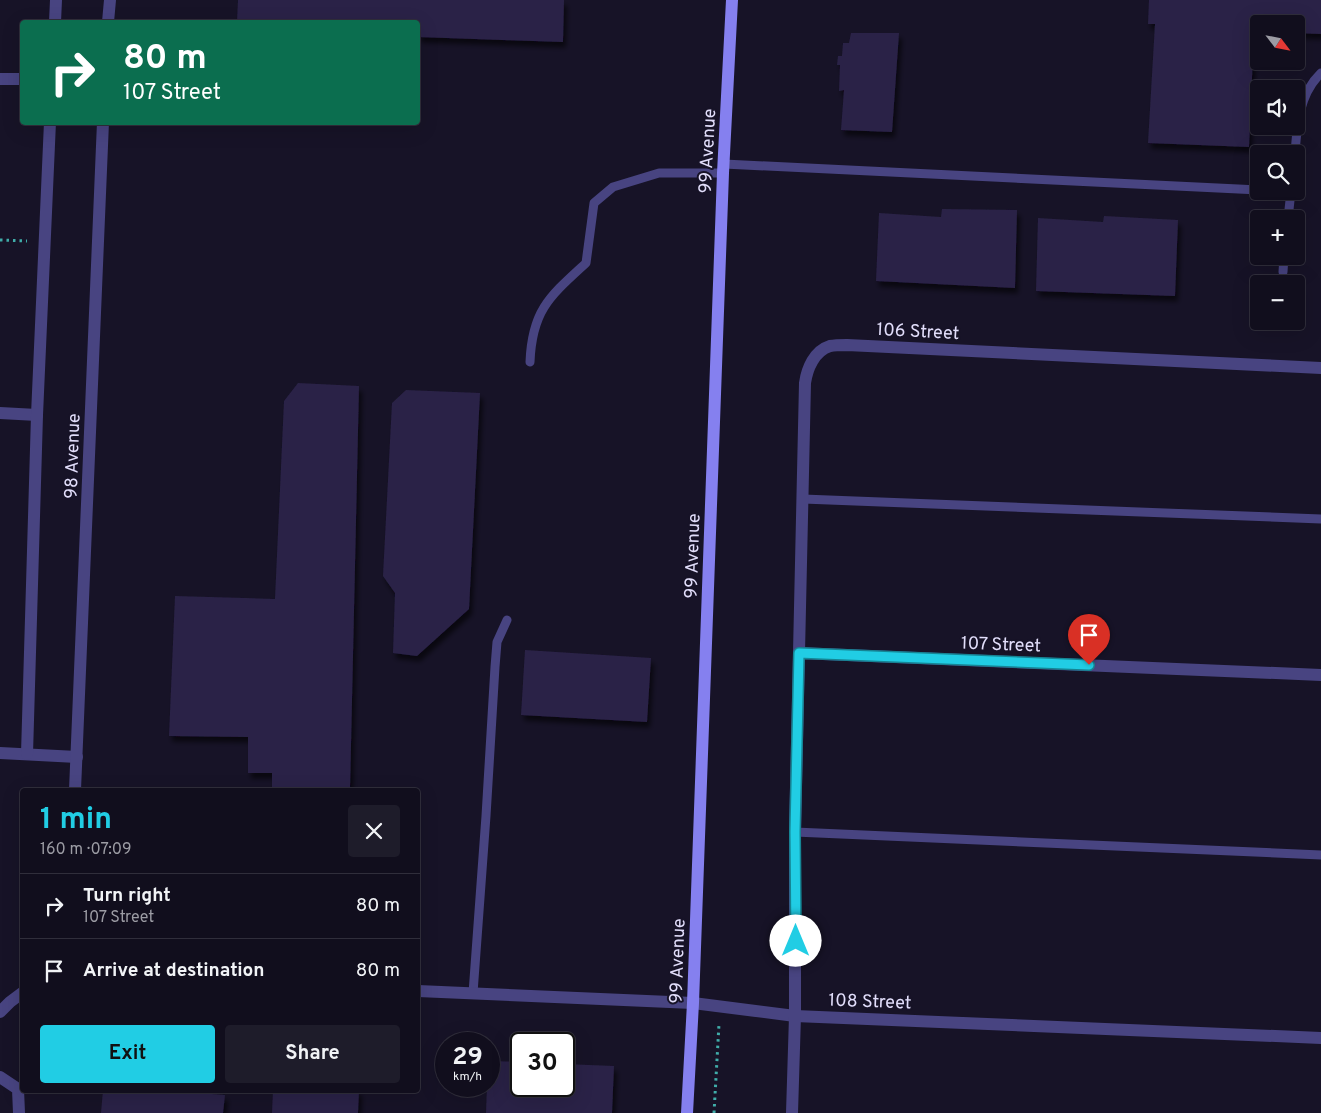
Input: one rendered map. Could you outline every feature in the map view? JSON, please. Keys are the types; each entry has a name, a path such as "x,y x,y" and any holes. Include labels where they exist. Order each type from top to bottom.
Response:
{"main road":[{"name":"99 Avenue","path":"687,1113 694,1003 724,168 732,0"}],"street":[{"path":"54,20 56,0"},
{"path":"108,20 110,0"},
{"path":"0,79 20,79"},
{"path":"27,754 37,415 50,125"},
{"name":"98 Avenue","path":"75,788 104,125"},
{"name":"106 Street","path":"792,1113 796,1016 795,832 805,383 807,372 819,353 829,346 847,345 1321,368"},
{"path":"0,413 37,415"},
{"name":"107 Street","path":"799,653 1321,675"},
{"path":"0,753 77,757"},
{"name":"108 Street","path":"420,991 694,1003 796,1016 1321,1038"},
{"path":"0,1012 20,994"},
{"path":"0,1077 18,1089 19,1113"}],"lane":[{"path":"1296,145 1298,122 1306,94 1313,81 1321,73"},
{"path":"530,362 531,340 539,314 553,293 586,264 594,203 613,187 659,173 724,168 1250,190"},
{"path":"1283,265 1283,272"},
{"path":"803,499 1321,519"},
{"path":"473,993 486,816 494,667 497,642 507,620"},
{"path":"795,832 1321,855"}],"path":[{"path":"0,240 30,241"},
{"path":"714,1113 721,1006"}],"building":[{"path":"238,0 564,0 563,42 420,37 420,20 237,20"},
{"path":"1149,0 1321,0 1321,34 1305,33 1305,15 1250,15 1250,70 1252,70 1252,80 1250,80 1249,147 1148,143 1155,24 1148,24"},
{"path":"851,33 899,33 892,132 841,130 844,90 839,91 840,65 837,65 838,56 842,56 843,43 849,43"},
{"path":"942,209 1017,210 1015,288 876,281 879,213 941,217"},
{"path":"1104,216 1178,220 1175,296 1036,291 1038,218 1103,222"},
{"path":"298,383 359,386 350,788 272,788 272,773 248,773 248,737 169,736 175,596 275,599 284,401"},
{"path":"406,390 480,393 469,609 417,656 393,653 395,593 383,576 392,403"},
{"path":"525,650 651,658 647,722 521,715"},
{"path":"500,1061 510,1062 510,1097 575,1097 575,1064 614,1066 612,1113 486,1113 487,1097 500,1097"},
{"path":"103,1093 199,1093 225,1095 223,1113 101,1113"},
{"path":"273,1093 359,1093 358,1113 272,1113"}],"route":[{"path":"796,941 795,832 799,653 1089,665"}]}
